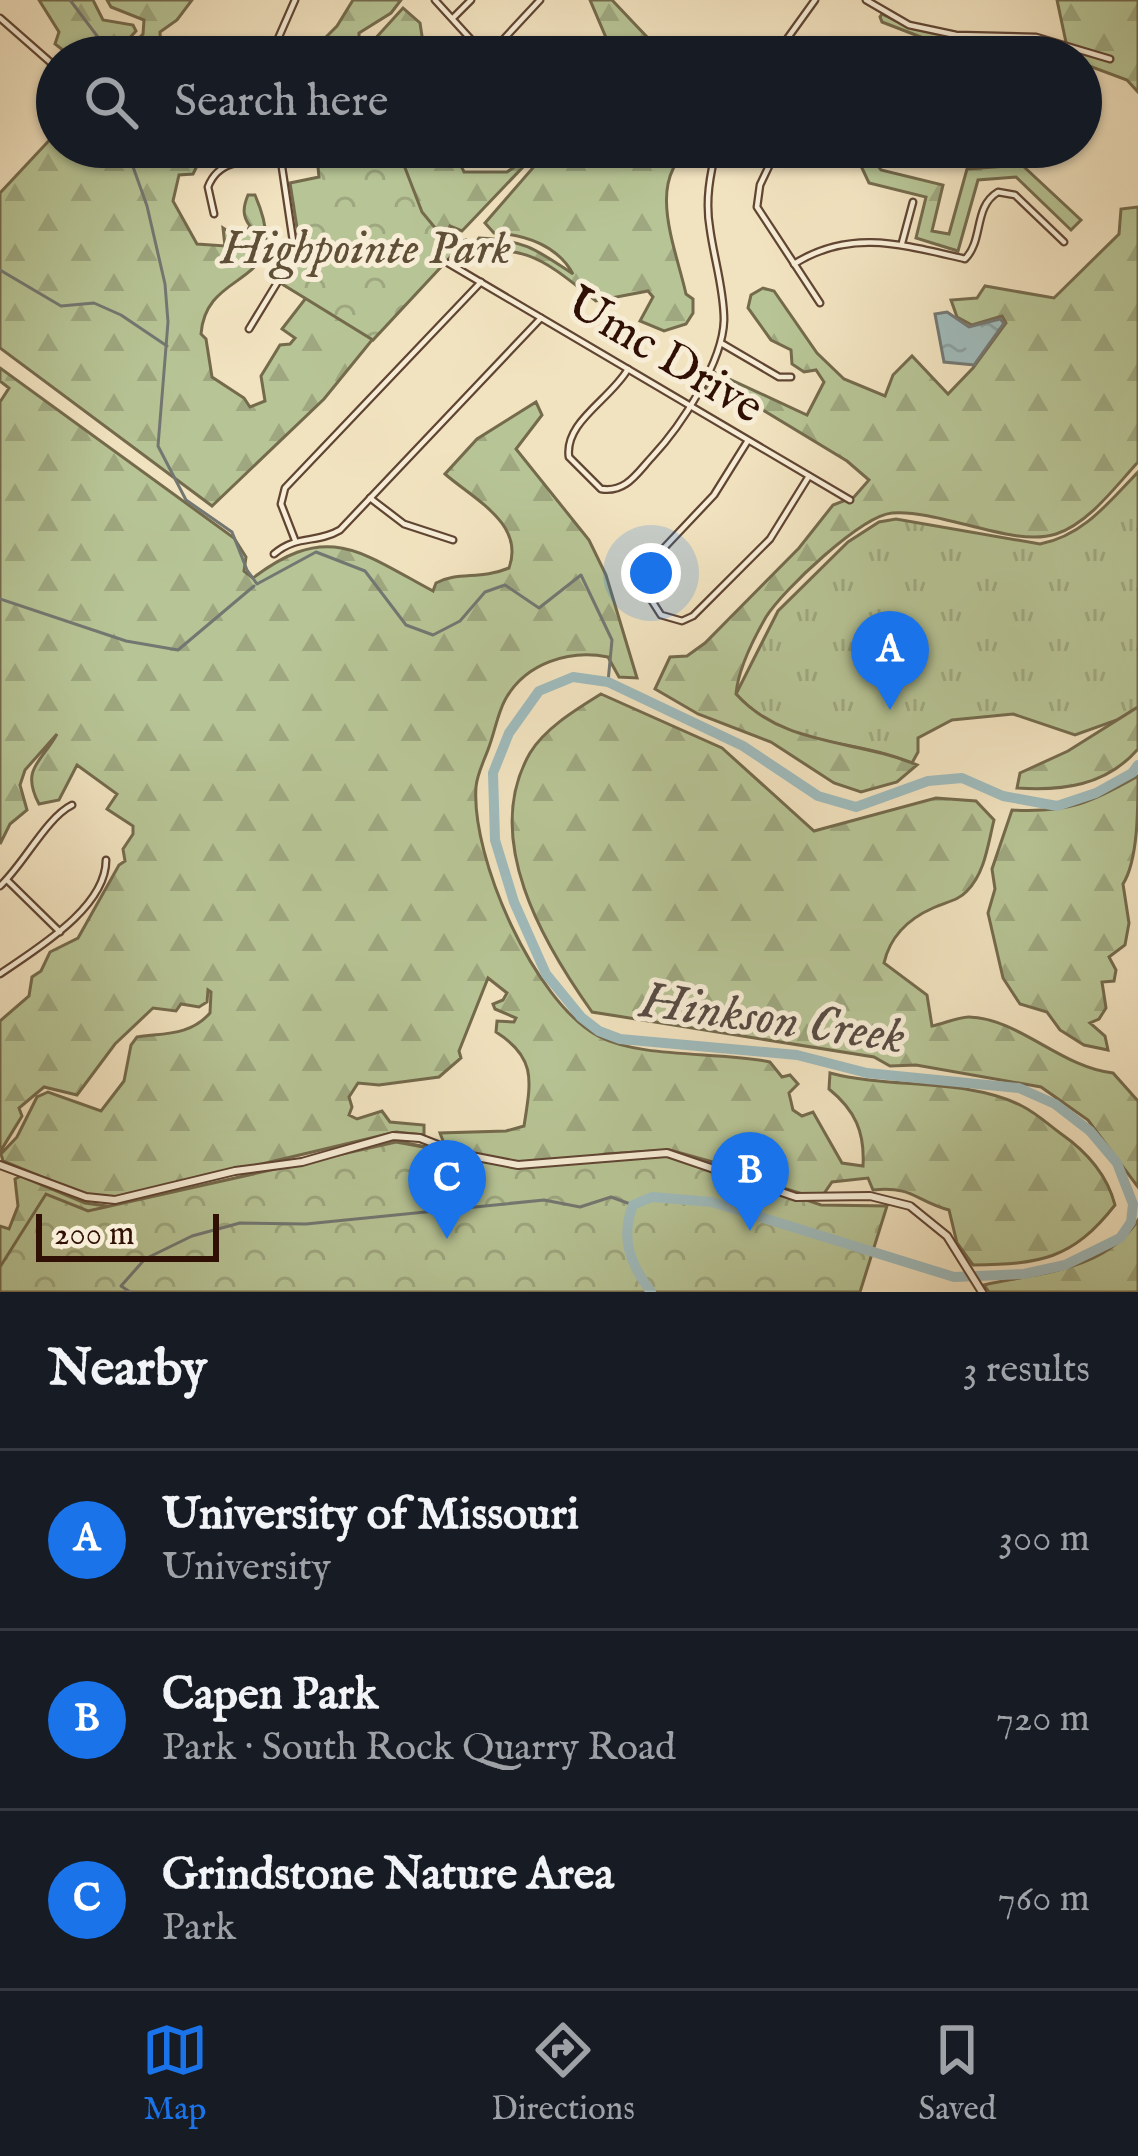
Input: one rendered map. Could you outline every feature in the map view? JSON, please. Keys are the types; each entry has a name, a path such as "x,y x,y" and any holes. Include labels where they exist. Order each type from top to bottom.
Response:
{"street":[{"path":"279,36 295,0"},
{"path":"435,0 468,36"},
{"path":"452,18 471,0"},
{"path":"507,36 540,0"},
{"path":"788,36 815,0"},
{"path":"866,0 909,25 956,35 996,36"},
{"path":"0,18 36,50"},
{"path":"1102,57 1110,59"},
{"path":"214,214 208,187 221,168"},
{"path":"249,329 294,248 284,168"},
{"path":"628,369 618,386 568,438 568,457 593,484 611,490 628,484 667,441 721,343 723,306 709,226 712,168"},
{"path":"768,168 757,206 820,303"},
{"path":"794,265 840,243 902,243 969,257 984,203 998,192 1016,194 1064,242"},
{"path":"902,243 913,202"},
{"name":"Umc Drive","path":"448,263 850,500"},
{"path":"295,540 280,504 285,488 481,282"},
{"path":"274,554 295,540 332,535 542,318"},
{"path":"721,343 779,377 790,377"},
{"path":"748,440 714,495 646,567 645,590 654,608 672,620 693,616 770,539 808,476"},
{"path":"370,498 404,524 453,540"},
{"path":"0,886 60,811 72,805"},
{"path":"0,974 60,932 106,873 106,860"},
{"path":"7,880 60,932"},
{"path":"0,1166 86,1197 116,1200 235,1171 302,1162 394,1136 420,1138 461,1154 518,1165 667,1153 796,1197 870,1196 899,1202 947,1236 982,1292"}],"green space":[{"path":"39,0 93,0 103,20 133,25 136,31 131,36 58,36"},
{"path":"107,0 192,0 160,36 141,36 144,20 111,7"},
{"path":"353,0 401,0 359,36 327,36"},
{"path":"590,0 612,0 646,36 605,36"},
{"path":"1057,0 1138,0 1138,92 1127,80 1102,71 1102,36 1065,36"},
{"path":"403,8 420,23 422,36 378,36"},
{"path":"882,14 961,36 918,36 880,17"},
{"path":"36,154 36,168 196,168 193,174 179,175 173,201 197,244 225,246 223,228 237,237 244,236 250,226 245,204 248,195 255,195 265,226 265,248 246,275 217,296 206,312 201,334 206,339 212,377 250,407 265,401 261,376 280,345 295,338 282,329 306,298 284,285 329,168 507,172 522,168 462,231 450,226 442,249 448,257 324,399 212,506 0,348 0,193"},
{"name":"Highpointe Park","path":"318,168 405,168 422,212 455,252 373,340 282,284 300,247 290,183 319,177"},
{"path":"533,168 674,168 667,215 693,313 686,324 664,331 640,321 653,297 648,291 596,301 546,264 515,252 456,260 450,256 451,247 466,240 475,244 479,238 495,239 530,248 573,274 550,249 529,239 494,233 485,223"},
{"path":"862,168 880,168 943,185 932,231 949,234 967,169 1025,168 1081,220 1071,230 1016,177 978,180 958,251 916,238 926,197 869,183"},
{"path":"1138,207 1138,462 1111,493 1068,529 1039,537 911,513 878,517 843,540 789,590 766,617 747,654 736,694 755,711 798,733 917,765 897,782 861,792 834,783 771,742 698,714 655,689 670,657 687,656 705,643 799,548 833,505 854,497 869,480 847,461 720,384 705,392 714,372 807,415 824,382 816,370 804,372 792,364 791,350 771,340 748,308 751,295 763,288 774,291 817,353 844,379 885,396 893,375 912,356 948,394 1006,323 1002,316 972,325 957,317 951,300 977,298 985,286 1054,298 1119,234 1121,209"},
{"path":"0,368 234,538 246,557 244,571 253,578 302,550 344,548 433,591 444,579 509,568 512,552 504,526 445,474 477,439 536,402 542,415 516,449 589,540 606,575 637,678 619,677 608,657 593,655 564,657 536,668 505,700 478,776 477,817 496,888 530,961 551,992 574,1018 616,1043 770,1062 782,1077 790,1075 798,1084 789,1093 793,1110 802,1116 813,1112 842,1163 863,1166 862,1143 852,1114 829,1089 830,1073 1001,1097 1032,1112 1078,1147 1101,1173 1115,1205 1084,1237 1053,1255 973,1265 957,1243 949,1210 906,1192 873,1190 868,1178 832,1182 823,1195 809,1196 770,1184 763,1176 670,1150 605,1154 0,1292 0,1226 9,1229 18,1206 15,1179 21,1176 85,1203 114,1207 395,1141 491,1159 445,1146 440,1133 524,1126 529,1083 519,1051 496,1032 497,1021 514,1022 516,1018 493,1004 507,993 488,978 459,1051 461,1058 439,1077 358,1083 349,1097 349,1115 357,1119 382,1111 390,1122 424,1125 424,1135 396,1132 115,1199 85,1195 3,1161 1,1154 17,1137 37,1097 48,1092 101,1111 124,1081 137,1037 194,1026 210,1013 211,992 199,1007 153,1008 115,1044 77,1095 44,1087 19,1108 22,1116 0,1152 0,1021 29,996 32,977 41,971 50,952 78,938 125,861 123,849 133,826 107,809 117,794 77,765 59,800 39,804 32,773 57,734 25,770 20,785 27,810 10,824 0,844 0,402 9,388 0,381"},
{"path":"1138,472 1138,707 1117,720 1075,735 1013,714 952,720 918,738 912,763 797,733 755,712 736,694 778,611 848,542 879,522 896,519 1040,544 1082,526"},
{"path":"601,694 722,748 814,831 936,798 976,801 994,820 978,876 960,897 908,923 884,963 927,995 932,1026 965,1017 987,1019 1076,1062 1113,1073 1138,1101 1138,1187 1088,1120 1041,1087 916,1065 890,1066 874,1057 592,1012 538,922 515,854 512,820 517,786 536,744"},
{"path":"1138,707 1138,749 1112,771 1067,787 1017,788 1020,773 1068,751"},
{"path":"1138,776 1134,848 1123,884 1129,923 1125,945 1109,957 1116,970 1114,981 1102,982 1106,1008 1090,1023 1105,1036 1108,1050 1084,1045 1060,1030 1047,1012 1020,1004 1003,978 988,913 995,889 992,869 1012,810 1078,804"},
{"path":"396,1142 523,1165 672,1154 821,1205 887,1206 860,1292 0,1292 0,1267 46,1194 88,1211"},
{"path":"1138,1220 1138,1292 989,1292 984,1285 1089,1260 1124,1237"}],"water":[{"path":"947,312 969,327 1000,319 1004,323 974,365 944,362 935,314"}],"waterway":[{"path":"70,0 97,36"},
{"path":"133,168 165,284 168,322 158,446 186,500 232,532 257,584 316,552 365,571 406,625 433,635 460,621 485,592 505,585 539,608 581,575 612,640 608,682"},
{"path":"0,270 61,306 94,303 121,315 167,346"},
{"path":"0,599 126,641 178,650 254,586"},
{"name":"Hinkson Creek","path":"651,1292 633,1261 627,1229 633,1205 652,1197 712,1202 954,1277 1024,1274 1065,1265 1120,1238 1131,1222 1133,1204 1117,1163 1090,1131 1055,1104 1019,1088 867,1073 797,1055 620,1039 581,1017 546,974 514,902 495,840 493,773 509,733 539,691 573,677 608,682 743,746 818,796 856,807 928,781 962,778 1003,796 1057,806 1096,793 1138,765"},
{"path":"130,1292 121,1286 145,1259 192,1236 240,1223 306,1224 544,1200 580,1207 611,1197 633,1205"}],"place":[{"name":"University of Missouri","path":"890,710"},
{"name":"Capen Park","path":"750,1231"},
{"name":"Grindstone Nature Area","path":"447,1239"}]}
